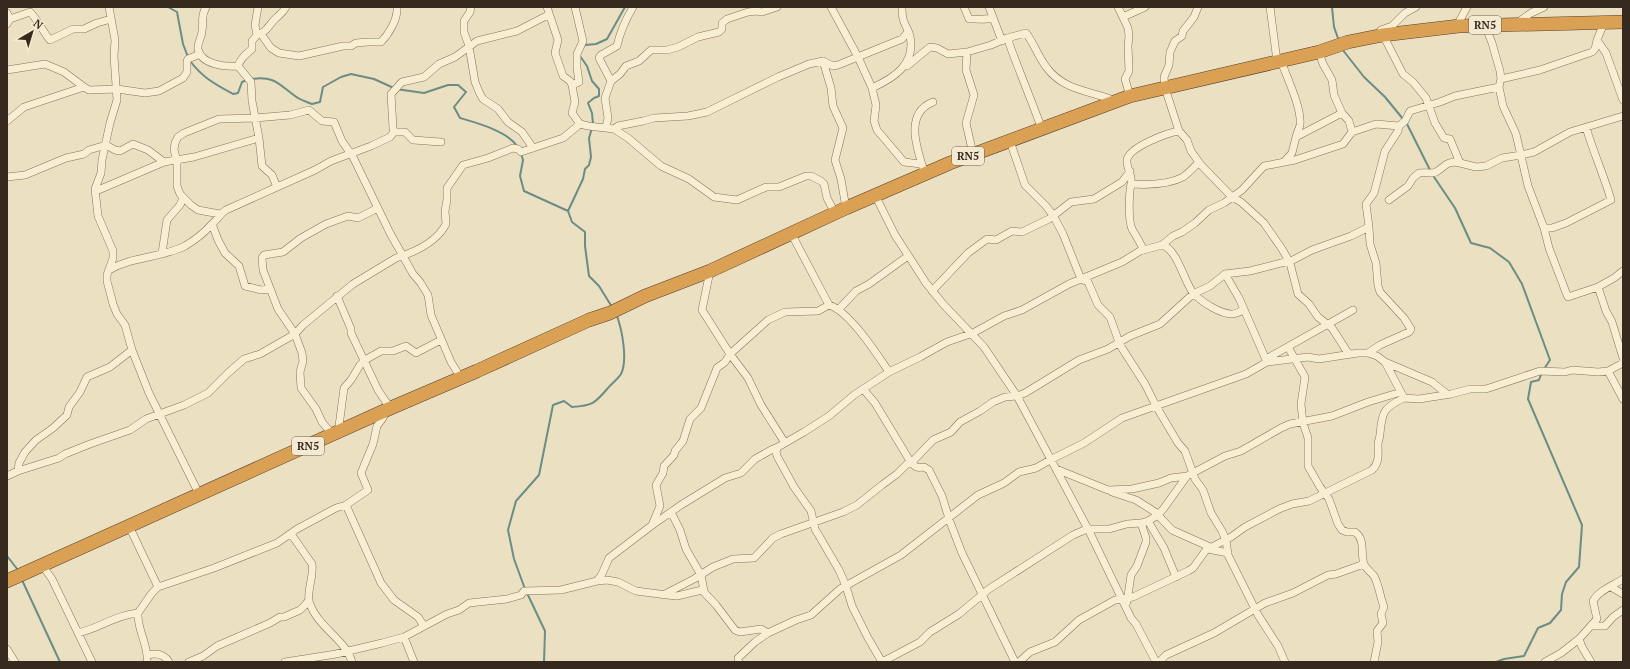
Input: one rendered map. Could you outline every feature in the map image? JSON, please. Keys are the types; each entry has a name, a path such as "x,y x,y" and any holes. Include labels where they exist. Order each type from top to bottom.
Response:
{"highway":[{"name":"RN5","path":"8,580 589,320 710,271 875,195 923,169 1010,141 1041,128 1130,96 1319,52 1348,42 1377,37 1459,26 1623,22"}],"street":[{"path":"109,7 115,40 114,56 117,100 110,123 102,160 101,173 96,183 98,216 113,251 113,258 107,281 117,314 125,325 132,350 159,415 199,494"},
{"path":"206,7 201,16 202,32 198,47 200,54 208,62 224,66 238,66"},
{"path":"258,7 256,25 259,34 279,53 299,56 343,46 351,46 356,43 381,42 398,14 397,7"},
{"path":"238,66 241,60 253,48 252,41 259,34 266,31 286,7"},
{"path":"471,7 470,12 464,21 464,32 469,46 475,82 481,97 498,109 508,122 522,132 533,148"},
{"path":"546,7 558,40 555,53 563,76 570,81 572,85 575,102 572,113 580,124 610,128 654,118 688,116 707,112 796,69 817,61 823,61 835,66 894,43 902,39 908,32"},
{"path":"572,85 579,82 577,68 578,54 583,41 575,7"},
{"path":"611,82 598,58 617,46 624,27 625,19 633,7"},
{"path":"777,7 762,12 748,12 727,19 722,23 722,29 719,32 698,37 678,47 667,50 650,50 639,61 626,66 611,82 605,98 610,128 628,138 661,166 694,182 714,197 737,200 766,188 779,187 808,175 818,179 824,184 828,198 840,210"},
{"path":"831,7 858,56 872,88 876,105 874,121 878,133 904,162 923,169"},
{"path":"902,7 904,22 911,45 910,58 904,68"},
{"path":"964,7 969,19 978,18 985,20 993,18"},
{"path":"989,7 993,18 1009,43 1041,128"},
{"path":"1118,7 1128,28 1129,71 1126,79 1130,96"},
{"path":"1123,17 1145,7"},
{"path":"1270,7 1279,61 1296,98 1300,117 1300,125 1292,153 1284,162"},
{"path":"1416,7 1404,14 1392,26 1376,31 1377,37 1403,74 1414,83 1426,98 1435,123 1444,137 1450,139 1460,163"},
{"path":"1459,26 1460,20 1467,7"},
{"path":"1516,24 1531,13 1544,7"},
{"path":"1196,8 1194,18 1183,30 1182,36 1176,40 1171,49 1169,65 1164,77 1165,88 1179,131 1187,140 1191,151 1199,162 1232,197 1241,202 1264,223 1282,249 1288,261 1294,275 1298,294 1312,308 1318,317 1328,324 1336,333 1348,353"},
{"path":"8,19 30,12 44,28 50,40 73,29 84,29 111,19"},
{"path":"394,132 392,128 390,99 391,94 398,85 405,81 424,77 439,64 455,57 477,41 517,31 548,15"},
{"path":"1501,79 1540,70 1592,52 1595,49 1604,23"},
{"path":"1485,25 1492,43 1501,79 1499,87 1502,106 1516,134 1528,186 1567,296 1598,287 1623,271"},
{"path":"872,88 886,82 930,48 940,49 948,54 967,52 1026,33 1046,67 1053,75 1077,90 1102,95 1116,102"},
{"path":"1597,40 1606,53 1623,100"},
{"path":"894,43 911,45"},
{"path":"967,52 966,70 974,95 966,123 973,154"},
{"path":"1319,52 1323,64 1332,80 1334,95 1342,113 1349,121 1352,132"},
{"path":"7,70 45,64 64,72 89,90 117,89 145,93 163,90 174,82 183,78 187,72 186,61 200,54"},
{"path":"823,61 831,88 833,106 842,128 835,160 841,179 840,210"},
{"path":"238,66 251,82 252,101 259,138 262,166 272,175 277,187"},
{"path":"7,121 24,107 84,87"},
{"path":"1368,353 1380,344 1409,332 1411,329 1404,318 1380,292 1376,262 1370,244 1366,204 1374,194 1385,151 1398,131 1399,126 1405,121 1410,111 1462,94 1499,87"},
{"path":"923,169 915,133 915,122 923,107 933,102"},
{"path":"220,214 198,210 183,198 177,186 177,161 174,150 175,143 181,134 219,119 290,115 309,110 322,121 332,121 335,123 342,141 353,157 390,233 413,274 428,295 431,315 451,362 461,378"},
{"path":"1296,137 1342,113"},
{"path":"1389,200 1408,186 1413,178 1419,173 1435,173 1447,163 1455,162 1480,167 1507,157 1521,156 1545,146 1563,135 1605,120 1623,116"},
{"path":"7,476 59,458 90,444 130,430 146,419 159,415 208,393 246,358 260,354 295,334 303,325 337,296 370,273 436,238 446,225 447,188 463,165 488,158 511,149 521,152 563,138 580,124"},
{"path":"597,581 609,558 651,526 725,478 740,473 755,460 828,416 854,395 864,390 889,372 947,342 973,333 1004,316 1022,310 1038,299 1122,262 1143,249 1162,245 1173,236 1195,223 1209,210 1232,197 1248,185 1264,166 1295,160 1343,144 1352,132 1376,124 1399,126"},
{"path":"1544,228 1558,226 1610,201 1608,188 1596,160 1586,127"},
{"path":"1143,249 1139,239 1132,229 1130,221 1129,198 1132,178 1127,159 1130,154 1142,145 1163,134 1179,131"},
{"path":"394,132 405,132 414,140 441,142"},
{"path":"109,270 125,262 183,246 198,237 220,214 230,207 315,170 331,161 390,137 394,132"},
{"path":"96,191 164,162 177,161 227,149 259,138"},
{"path":"1010,141 1025,185 1053,215 1063,234 1081,279 1088,282 1098,305 1110,317 1119,342 1145,384 1178,443 1185,451 1190,474 1203,490 1211,513 1226,540 1228,553 1256,608 1278,646 1285,662"},
{"path":"7,177 25,175 66,158 84,154 89,150 106,145 120,151 133,144 148,150 164,162"},
{"path":"1131,184 1163,183 1172,181 1183,177 1199,162"},
{"path":"932,291 968,253 987,239 996,240 1012,231 1022,232 1029,227 1041,223 1071,202 1094,199 1122,182 1130,171"},
{"path":"875,195 894,235 932,291 973,333 992,357 998,369 1017,396 1087,529 1126,608 1156,662"},
{"path":"162,253 167,220 180,205 183,198"},
{"path":"378,208 358,218 348,216 326,224 301,238 282,252 262,256 263,270 270,289 281,313 295,334 303,358 300,372 301,388 316,409 322,422 337,434 342,414 343,390 365,360 381,351 392,351 406,346 416,353 441,340"},
{"path":"212,224 225,253 239,266 245,286 261,290 270,289"},
{"path":"665,594 713,567 733,559 754,558 773,538 857,505 897,474 910,461 914,460 933,440 950,432 960,422 993,402 1004,397 1017,396 1032,389 1079,360 1108,349 1119,342 1160,324 1193,294 1210,286 1225,274 1250,271 1298,258 1312,250 1351,236 1369,227"},
{"path":"791,233 829,305 839,309 869,342 889,372"},
{"path":"1162,245 1168,248 1178,262 1193,294 1206,303 1224,312 1234,314 1244,310"},
{"path":"839,309 856,291 908,256"},
{"path":"710,271 702,310 730,354 748,378 761,405 785,443"},
{"path":"1225,274 1232,283 1266,360"},
{"path":"1598,287 1606,311 1612,322 1623,358"},
{"path":"169,662 166,657 160,654 147,659 139,628 138,613 158,587 277,544 332,510 346,505 368,490 361,473 373,444 377,426 389,409 351,333 351,329 337,296"},
{"path":"651,526 660,506 656,487 663,473 664,466 674,456 675,451 683,441 690,419 701,408 715,370 725,362 730,354 771,319 793,311 818,311 829,305"},
{"path":"739,662 738,658 755,642 768,633 811,615 831,596 846,586 901,555 940,523 949,518 978,495 1004,483 1019,472 1036,468 1084,443 1110,424 1122,418 1246,374 1266,360 1353,310"},
{"path":"1288,347 1305,377 1305,386 1301,399 1303,423 1308,438 1308,466 1320,487 1326,494 1342,530 1354,532 1359,536 1362,544 1364,564 1376,580 1384,608 1381,614 1383,623 1377,631 1378,642 1374,662"},
{"path":"18,471 19,463 25,452 36,440 53,428 67,415 69,407 80,392 87,377 111,366 132,350"},
{"path":"1266,360 1308,358 1319,359 1348,353 1368,353 1432,382 1447,394"},
{"path":"1385,362 1402,395"},
{"path":"1108,490 1132,489 1190,474 1225,456 1241,451 1290,424 1303,423 1332,416 1368,402 1402,395 1419,399 1470,389 1486,389 1540,371 1608,371 1623,363"},
{"path":"1608,371 1623,399"},
{"path":"864,390 875,403 910,461 915,467 924,467 929,470 943,499 962,553 1015,662"},
{"path":"1019,662 1030,652 1054,642 1079,620 1121,598 1136,596 1149,588 1193,568 1209,548 1226,540 1245,527 1279,509 1292,504 1305,503 1366,474 1376,466 1379,458 1378,443 1382,417 1392,404 1402,395"},
{"path":"778,447 776,451 777,456 794,487 811,511 818,537 839,570 852,606 882,662 920,642 930,632 959,614 1007,577 1065,540 1087,529 1109,528 1145,522 1158,515 1190,474"},
{"path":"1056,469 1117,495 1136,500 1158,515 1172,530 1209,548 1228,553"},
{"path":"346,505 381,583 394,600 418,617 424,626"},
{"path":"671,512 680,530 686,549 701,575 704,591 735,630 740,632 761,629 768,633"},
{"path":"1145,522 1164,548 1176,577"},
{"path":"1121,598 1129,588 1131,575 1137,566 1146,542 1145,522"},
{"path":"129,526 158,587"},
{"path":"291,534 312,564 309,600 314,613 322,625 349,651 352,662"},
{"path":"1159,662 1166,655 1214,633 1274,599 1293,592 1322,578 1364,564"},
{"path":"42,565 47,571 92,662"},
{"path":"1545,662 1579,640 1592,626 1597,616 1593,601 1594,598 1623,579"},
{"path":"285,662 349,651 404,637 472,602 507,599 521,595 524,591 543,592 561,590 597,581 612,580 636,591 677,596 700,590 704,591"},
{"path":"1611,587 1623,594"},
{"path":"189,662 212,651 217,646 270,623 280,617 294,613 303,607 309,600"},
{"path":"1592,626 1605,626 1623,610"},
{"path":"78,632 87,631 119,616 138,613"},
{"path":"404,637 414,662"},
{"path":"1579,640 1591,662"},
{"path":"7,649 15,662"}],"waterway":[{"path":"168,7 177,12 183,44 188,57"},
{"path":"583,47 585,45 596,44 607,39 625,7"},
{"path":"1332,7 1334,27 1339,41"},
{"path":"1342,49 1364,77 1385,97 1403,119"},
{"path":"580,56 587,66 592,81 599,89 599,96 588,103 592,113 593,124"},
{"path":"190,61 215,84 233,94 238,93 242,82 247,80"},
{"path":"251,79 259,78 271,80 299,99 312,104 320,102 323,87 341,77 351,74 374,79 396,89 424,93 448,85 458,85 466,92 454,107 460,118 499,132 517,146"},
{"path":"1406,122 1430,170"},
{"path":"568,211 583,179 585,169 589,165 591,157 589,138 592,128"},
{"path":"521,154 523,160 520,176 524,191 568,211 572,222 585,232 585,246 589,276 599,286 612,307"},
{"path":"1432,174 1455,208 1471,243 1490,248 1509,262 1522,284 1550,360 1544,369"},
{"path":"525,589 514,559 508,530 516,501 539,475 553,405 564,401 572,407 589,405 600,397 621,374 624,353 621,329 617,316"},
{"path":"1496,662 1504,659 1524,656 1538,628 1550,623 1561,610 1562,594 1566,582 1579,567 1582,525 1528,399 1531,382 1539,380 1542,372"},
{"path":"7,556 18,570"},
{"path":"22,580 60,662"},
{"path":"527,593 545,631 544,662"}]}
